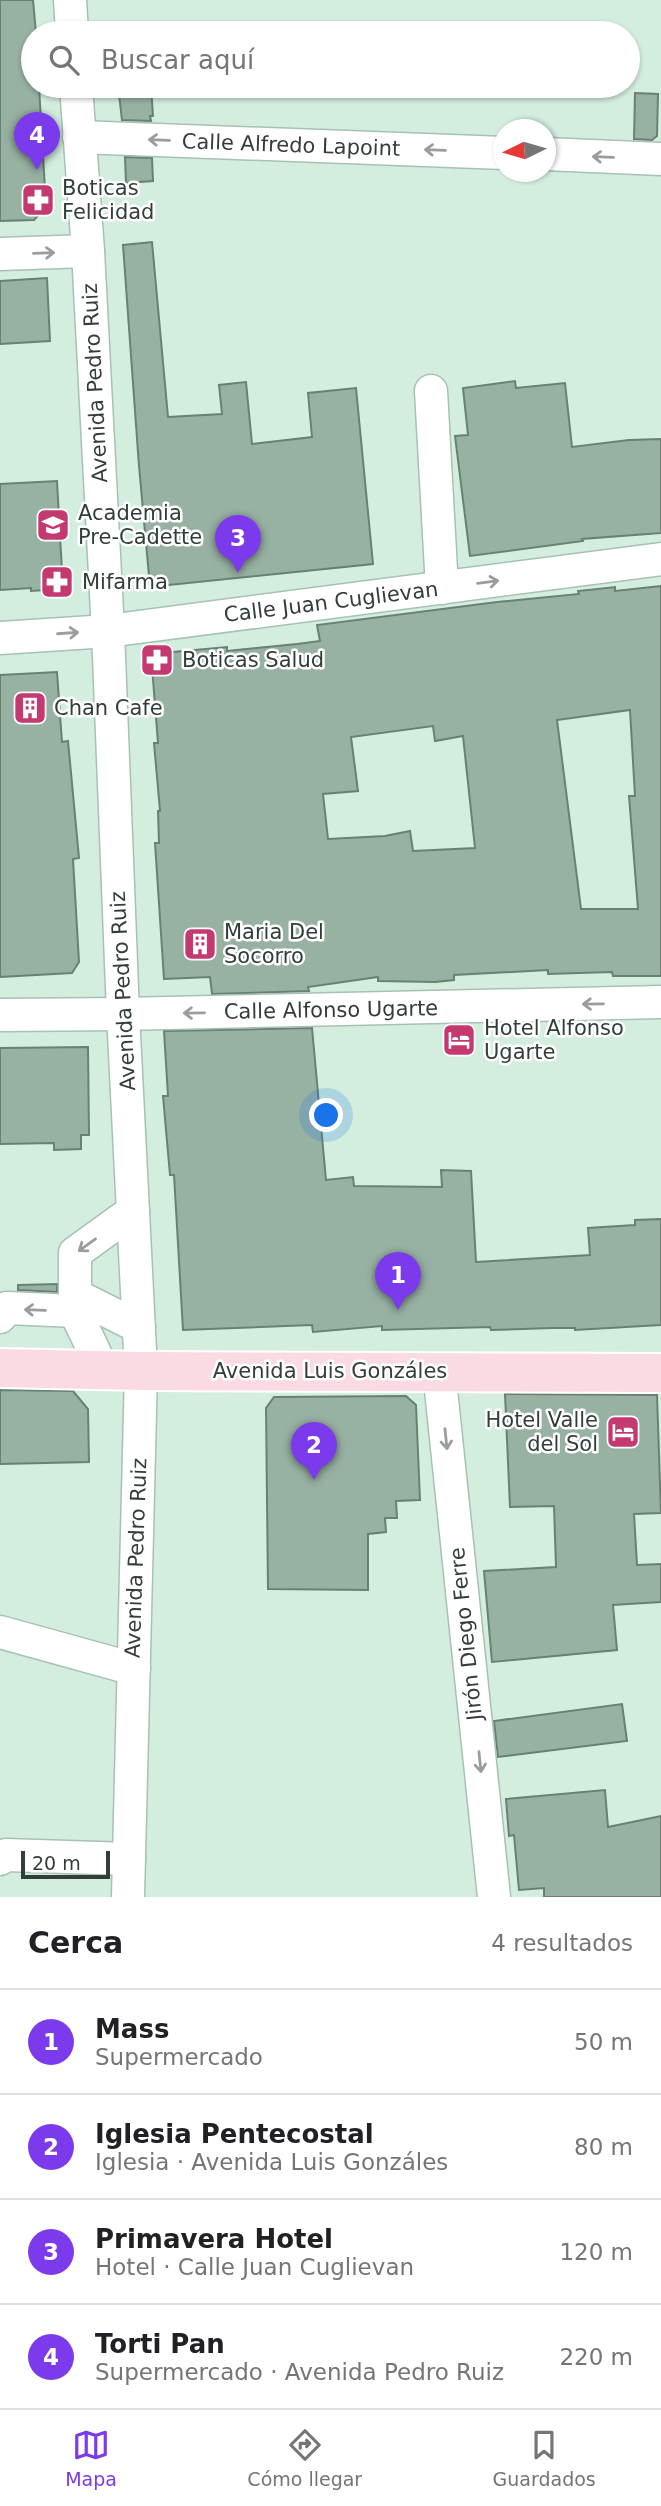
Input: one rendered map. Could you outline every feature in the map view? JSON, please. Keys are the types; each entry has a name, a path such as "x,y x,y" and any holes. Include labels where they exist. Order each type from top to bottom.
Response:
{"main road":[{"name":"Avenida Luis Gonzáles","path":"0,1368 661,1373"}],"street":[{"path":"70,0 71,21"},
{"name":"Avenida Pedro Ruiz","path":"77,98 88,251 108,631 141,1371 128,1897"},
{"name":"Calle Alfredo Lapoint","path":"79,137 493,153"},
{"path":"556,155 661,159"},
{"path":"0,254 88,251"},
{"path":"432,391 442,588"},
{"name":"Calle Juan Cuglievan","path":"0,638 108,631 661,559"},
{"name":"Calle Alfonso Ugarte","path":"0,1014 123,1014 661,1002"},
{"path":"103,1370 75,1303 75,1253 133,1211"},
{"path":"0,1317 7,1308 75,1303 139,1327"},
{"name":"Jirón Diego Ferre","path":"439,1371 494,1897"},
{"path":"0,1632 134,1668"},
{"path":"0,1859 6,1855 129,1859"}],"building":[{"path":"0,0 33,0 35,21 21,21 21,98 40,98 46,207 34,220 0,221"},
{"path":"640,93 658,94 657,136 652,140 634,139 635,98 640,98"},
{"path":"119,98 152,98 151,121 122,120"},
{"path":"125,157 152,158 153,181 126,183"},
{"path":"152,242 168,417 222,414 219,385 246,382 252,444 312,437 308,393 356,388 373,564 150,587 123,245"},
{"path":"47,278 50,341 0,344 0,281"},
{"path":"515,381 516,388 565,383 572,447 661,439 661,533 582,539 583,541 470,556 455,436 468,435 463,388"},
{"path":"57,481 63,589 0,590 0,484"},
{"path":"661,586 661,976 613,976 612,972 548,974 548,970 454,975 454,980 435,982 378,981 378,977 308,987 309,991 212,994 210,977 164,979 155,843 159,843 160,811 151,654 227,647 227,651 320,641 317,625 579,594 578,591 615,587 615,591","holes":["630,710 635,796 629,796 638,909 581,909 557,720","433,726 435,741 463,736 475,848 413,851 410,831 385,836 328,839 323,794 358,791 351,737"]},
{"path":"57,672 62,742 68,741 79,858 73,859 79,962 72,973 0,977 0,675"},
{"path":"312,1028 326,1180 353,1177 354,1186 442,1187 441,1170 471,1171 476,1262 590,1255 588,1228 635,1225 635,1220 661,1219 661,1325 575,1330 491,1330 490,1327 382,1330 382,1326 313,1332 312,1325 183,1330 174,1175 170,1175 163,1096 168,1096 164,1031"},
{"path":"88,1047 89,1135 81,1135 81,1149 54,1150 54,1143 0,1144 0,1048"},
{"path":"57,1284 57,1292 18,1290 18,1285"},
{"path":"0,1390 73,1391 88,1409 89,1462 0,1464"},
{"path":"505,1394 657,1395 661,1513 634,1514 637,1565 661,1564 661,1602 613,1605 617,1650 492,1662 484,1571 556,1567 554,1506 510,1507"},
{"path":"406,1396 416,1405 420,1500 396,1501 397,1518 385,1518 386,1532 368,1534 368,1590 268,1589 266,1408 274,1397"},
{"path":"622,1704 627,1741 498,1757 494,1721"},
{"path":"605,1790 608,1827 661,1816 661,1897 544,1897 544,1888 519,1890 514,1835 509,1836 506,1799"}],"place":[{"name":"Torti Pan","path":"37,170"},
{"name":"Boticas Felicidad","path":"38,200"},
{"name":"Academia Pre-Cadette","path":"53,525"},
{"name":"Primavera Hotel","path":"238,573"},
{"name":"Mifarma","path":"57,582"},
{"name":"Boticas Salud","path":"157,660"},
{"name":"Chan Cafe","path":"30,708"},
{"name":"Maria Del Socorro","path":"200,944"},
{"name":"Hotel Alfonso Ugarte","path":"459,1040"},
{"name":"Mass","path":"398,1310"},
{"name":"Hotel Valle del Sol","path":"623,1432"},
{"name":"Iglesia Pentecostal","path":"314,1480"}]}
